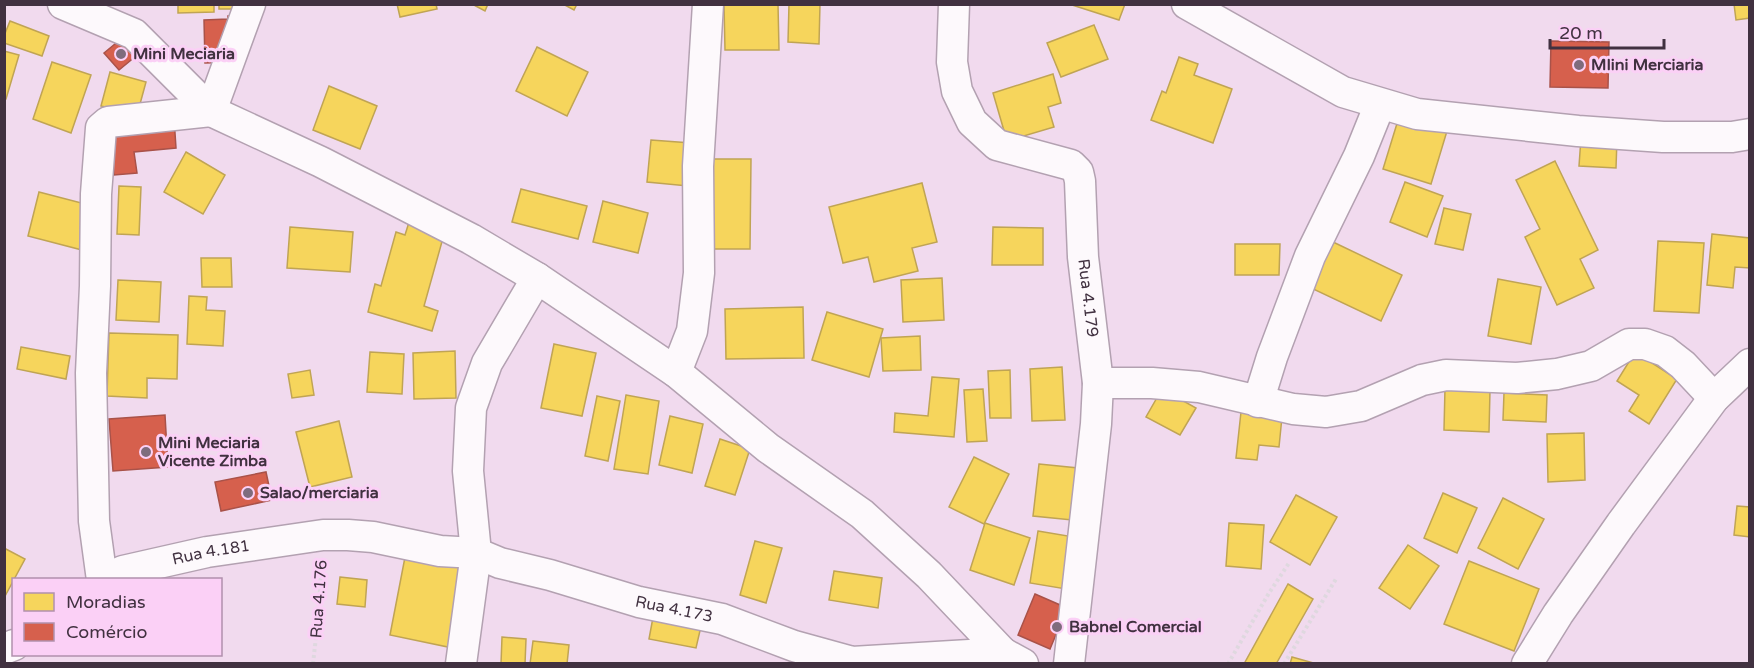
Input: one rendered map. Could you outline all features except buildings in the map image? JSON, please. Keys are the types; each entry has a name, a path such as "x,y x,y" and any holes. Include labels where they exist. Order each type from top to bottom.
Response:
{"street":[{"path":"63,4 134,34 211,111 321,162 471,239 537,278 676,372 768,448 862,514 929,575 1013,658"},
{"path":"211,111 250,4"},
{"path":"676,372 692,331 699,273 698,166 708,4"},
{"name":"Rua 4.179","path":"954,4 952,62 957,91 972,122 997,145 1071,165 1078,172 1080,181 1083,257 1098,383 1096,424 1069,663"},
{"path":"1187,4 1343,92 1417,114 1578,131 1663,137 1732,137 1749,134"},
{"path":"1258,402 1272,357 1310,256 1359,156 1380,104"},
{"path":"102,578 94,521 91,373 96,194 101,128 108,122 211,111"},
{"path":"461,663 476,553 468,471 471,408 488,363 537,278"},
{"path":"1098,383 1152,383 1199,387 1293,409 1326,412 1361,406 1422,380 1446,375 1517,378 1557,374 1591,366 1629,344 1645,344 1665,351 1683,365 1714,398"},
{"path":"1527,663 1621,524 1714,398 1748,367"},
{"name":"Rua 4.181","path":"105,578 123,571 207,552 323,535"},
{"name":"Rua 4.173","path":"323,535 373,537 440,551 476,553 639,602 722,619 794,646 851,663 1013,658"}],"path":[{"name":"Rua 4.176","path":"313,663 323,535"},
{"path":"1228,663 1290,562"},
{"path":"1284,663 1336,579"}],"place":[{"name":"Mini Meciaria","path":"121,54"},
{"name":"MIini Merciaria","path":"1579,65"},
{"name":"Mini Meciaria Vicente Zimba","path":"146,452"},
{"name":"Salao/merciaria","path":"248,493"},
{"name":"Babnel Comercial","path":"1057,627"}]}
